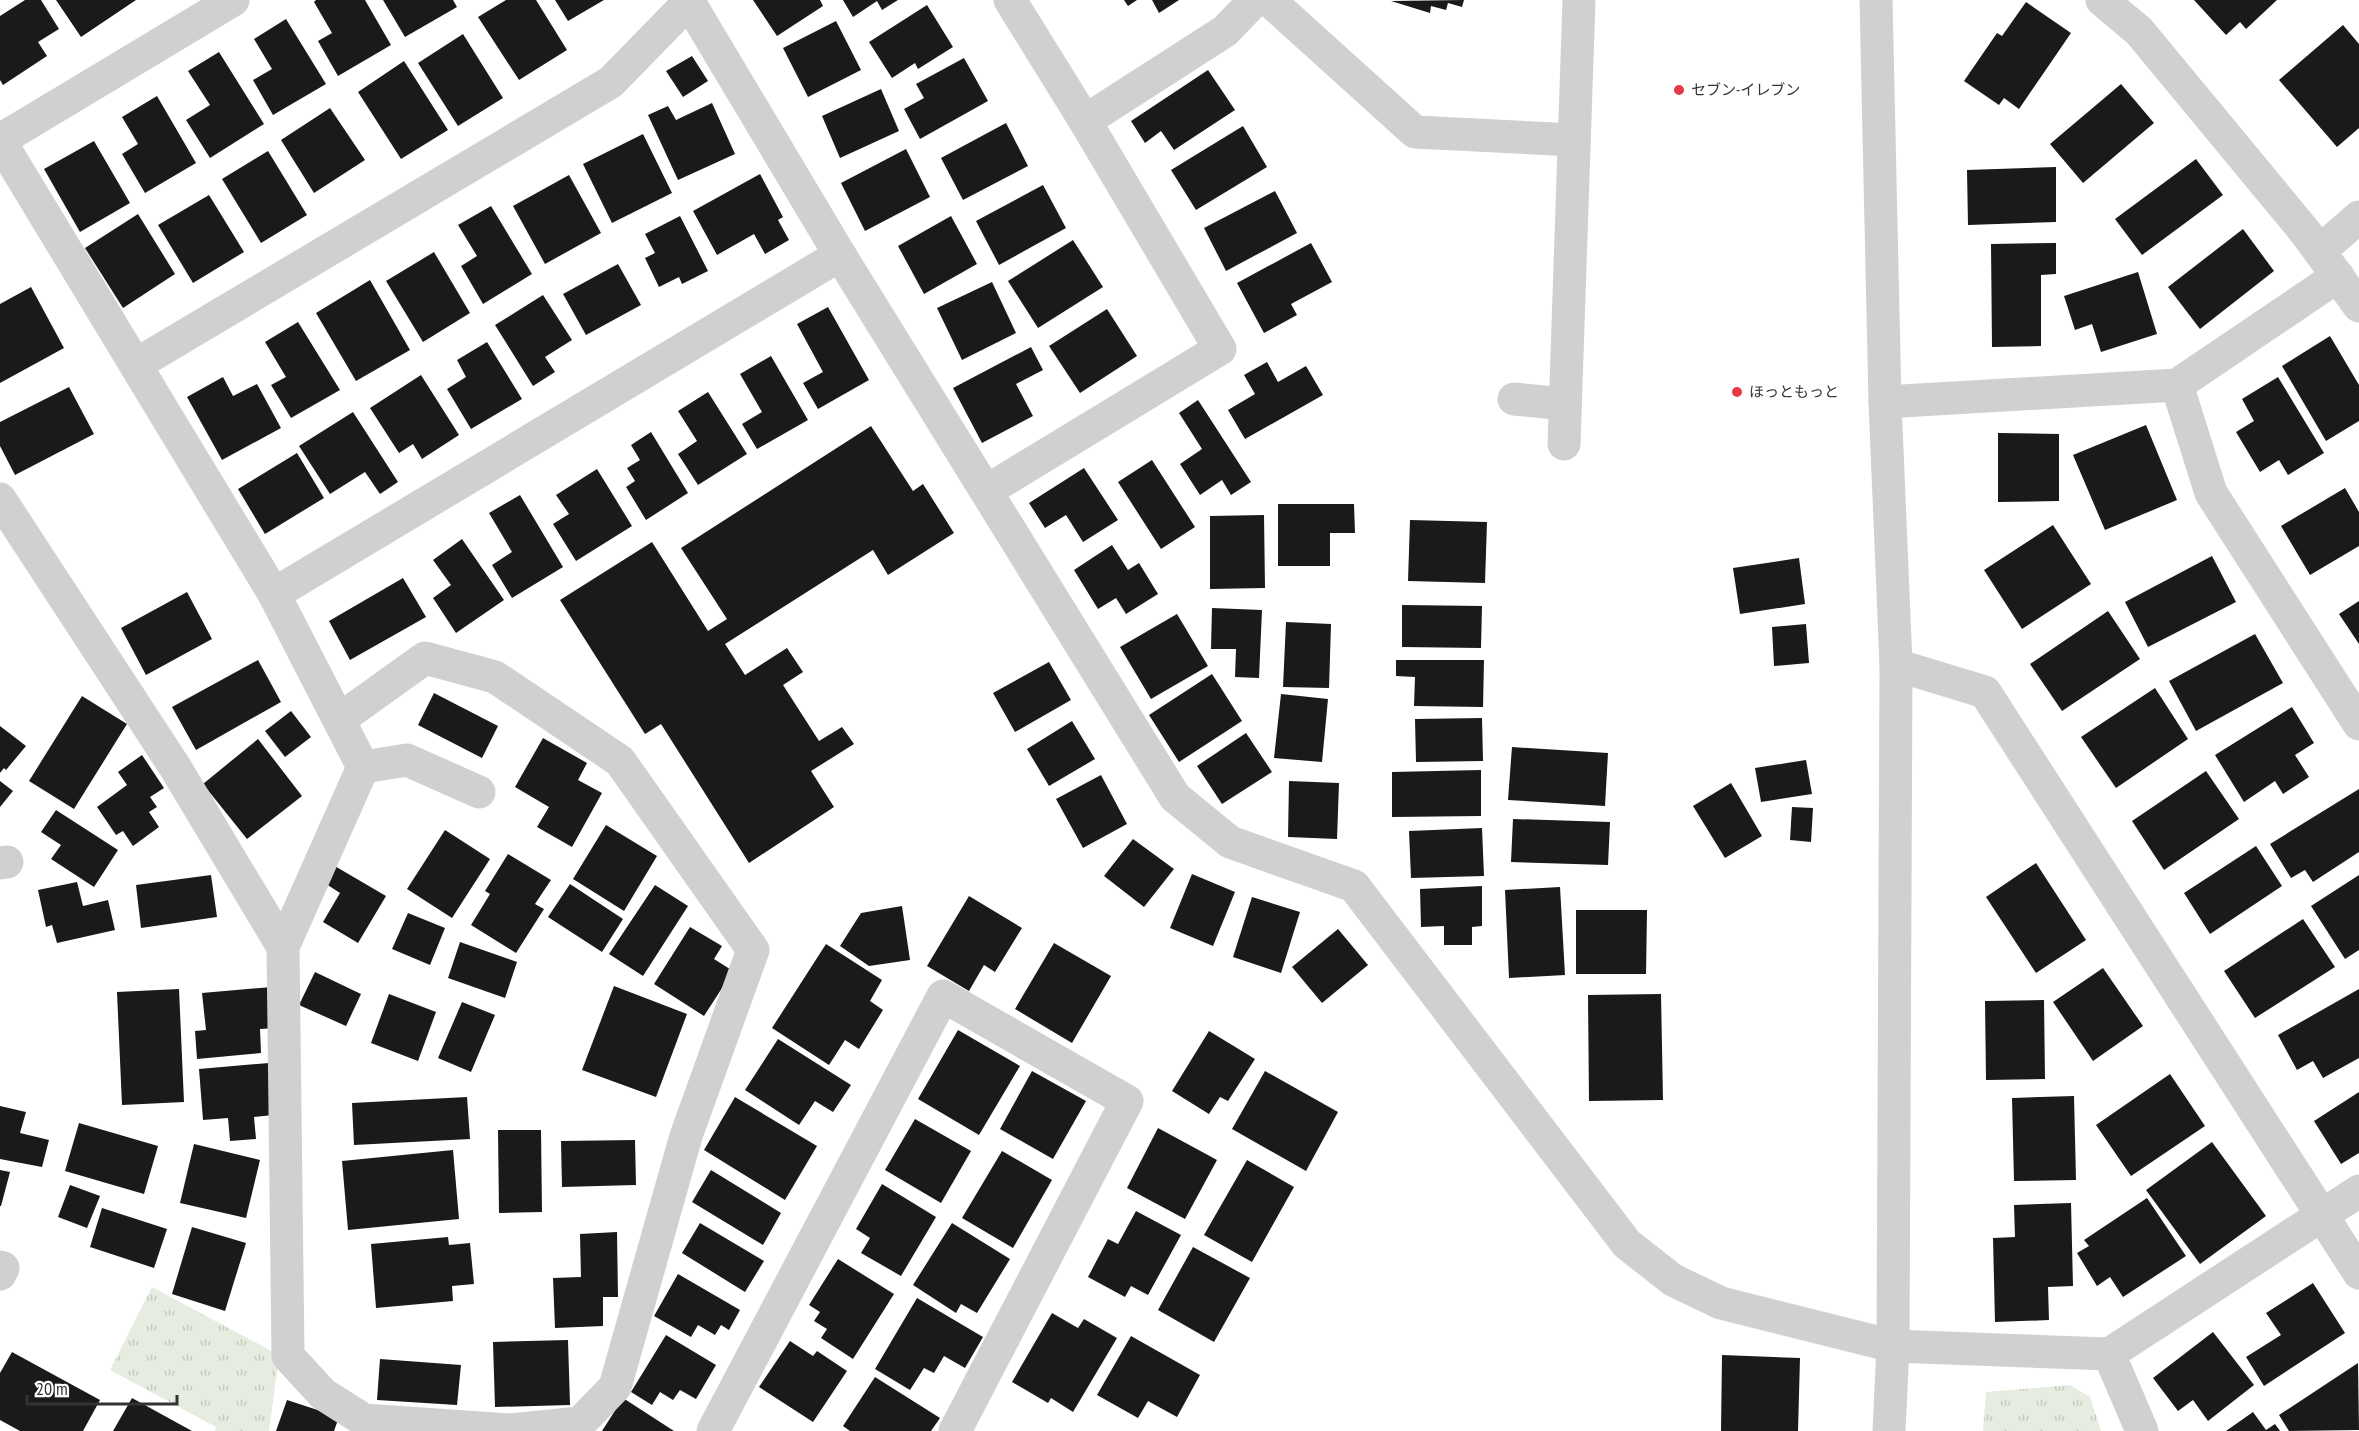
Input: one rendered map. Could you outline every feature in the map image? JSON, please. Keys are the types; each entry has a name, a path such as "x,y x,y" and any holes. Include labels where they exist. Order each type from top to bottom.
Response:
{"street":[{"path":"233,0 0,140 274,594 363,767 284,947 288,1356 323,1394 364,1420 510,1430 580,1423 615,1387 686,1136 753,950 620,761 495,677 425,658 340,719"},
{"path":"988,490 1220,349 1085,121 1010,0"},
{"path":"1085,121 1224,31 1255,0"},
{"path":"1269,0 1414,132 1574,140"},
{"path":"1564,444 1579,0"},
{"path":"1876,0 1885,402 1896,664 1893,1346 1889,1431"},
{"path":"2102,0 2139,31 2329,263 2359,306"},
{"path":"137,364 611,82 690,1 840,255 988,490 1175,797 1230,842 1354,886 1627,1245 1673,1280 1721,1303 1893,1346 2109,1354 2359,1191"},
{"path":"1885,402 2177,385 2329,263 2359,217"},
{"path":"274,594 840,255"},
{"path":"2177,385 2211,493 2359,724"},
{"path":"1514,399 1565,404"},
{"path":"0,499 175,767 284,947"},
{"path":"1896,664 1985,692 2359,1273"},
{"path":"363,767 407,760 479,792"},
{"path":"712,1431 943,996 1127,1101 955,1431"},
{"path":"0,1267 3,1268 0,1274"},
{"path":"2109,1354 2142,1431"}],"green space":[{"path":"152,1287 279,1355 269,1431 215,1431 216,1427 110,1370"},
{"path":"2070,1385 2090,1397 2101,1431 1983,1431 1986,1392"}],"building":[{"path":"25,0 41,0 59,29 38,42 47,56 3,85 0,80 0,16"},
{"path":"56,0 136,0 81,37"},
{"path":"316,0 365,0 391,45 338,76 318,41 332,33 314,2"},
{"path":"383,0 453,0 457,7 405,37"},
{"path":"506,0 536,0 567,50 519,80 478,17"},
{"path":"555,0 604,0 568,21"},
{"path":"753,0 820,0 823,6 777,36"},
{"path":"843,0 898,0 882,10 877,1 853,17"},
{"path":"1124,0 1137,0 1128,6"},
{"path":"1152,0 1179,0 1159,13"},
{"path":"1464,0 1462,7 1448,3 1446,10 1431,6 1430,13 1391,1"},
{"path":"2194,0 2277,0 2246,29 2240,22 2226,35"},
{"path":"2026,2 2071,33 2019,109 2004,98 1999,105 1964,81 1997,33 2002,36"},
{"path":"927,5 953,47 918,69 915,63 892,78 869,42"},
{"path":"286,19 326,84 273,115 253,80 272,69 254,39"},
{"path":"836,21 861,70 808,97 783,48"},
{"path":"2343,25 2359,44 2359,128 2337,147 2279,80"},
{"path":"463,34 503,98 458,126 418,63"},
{"path":"219,52 264,124 210,158 186,120 210,105 188,71"},
{"path":"692,56 708,81 683,97 666,71"},
{"path":"964,58 988,101 920,139 904,109 924,98 916,84"},
{"path":"404,61 448,130 401,159 358,92"},
{"path":"1208,70 1235,110 1174,150 1161,131 1145,143 1131,121"},
{"path":"2121,84 2154,123 2083,183 2050,144"},
{"path":"881,89 899,131 840,158 822,116"},
{"path":"157,96 196,163 145,193 122,154 138,144 122,117"},
{"path":"712,103 735,154 678,180 648,115 668,106 676,120"},
{"path":"330,108 365,160 314,193 281,140"},
{"path":"1006,123 1028,166 963,200 941,158"},
{"path":"1243,126 1267,167 1196,210 1171,170"},
{"path":"643,134 672,193 612,223 583,164"},
{"path":"94,141 130,203 80,232 44,169"},
{"path":"906,149 930,197 865,231 841,183"},
{"path":"268,151 307,215 261,243 222,179"},
{"path":"2196,159 2223,195 2142,255 2115,219"},
{"path":"2056,167 2056,222 1968,225 1967,170"},
{"path":"760,174 783,217 778,220 789,240 765,254 754,234 717,255 693,211"},
{"path":"569,175 601,233 545,264 513,206"},
{"path":"1043,185 1066,228 999,265 976,221"},
{"path":"1275,191 1297,233 1226,271 1204,228"},
{"path":"209,195 244,252 193,283 158,225"},
{"path":"491,206 532,274 483,304 461,266 477,256 458,225"},
{"path":"138,214 175,274 123,308 85,248"},
{"path":"680,216 708,271 682,284 679,277 659,287 645,258 655,253 645,234"},
{"path":"951,216 977,264 924,294 898,246"},
{"path":"2243,229 2274,271 2200,329 2168,287"},
{"path":"1073,240 1103,287 1038,328 1008,281"},
{"path":"1311,243 1332,282 1291,304 1297,315 1264,333 1237,283"},
{"path":"2056,243 2056,274 2041,275 2041,346 1992,347 1991,244"},
{"path":"434,252 470,313 423,342 386,281"},
{"path":"618,264 641,305 586,335 563,294"},
{"path":"2138,272 2157,334 2101,352 2092,324 2075,330 2064,296"},
{"path":"370,280 410,350 356,381 316,313"},
{"path":"992,282 1016,333 962,360 937,308"},
{"path":"31,287 64,348 0,383 0,304"},
{"path":"543,295 572,340 545,357 555,372 533,386 495,325"},
{"path":"828,307 869,380 818,409 803,383 823,372 797,324"},
{"path":"1107,309 1137,356 1080,393 1049,346"},
{"path":"298,322 340,390 291,418 271,385 286,377 265,342"},
{"path":"2330,336 2359,385 2359,421 2326,441 2282,366"},
{"path":"487,342 522,399 471,429 447,389 466,377 457,360"},
{"path":"1031,347 1043,370 1016,384 1033,416 982,443 953,388"},
{"path":"771,356 808,420 757,449 742,424 762,412 740,374"},
{"path":"1267,362 1278,382 1306,366 1323,395 1245,439 1228,410 1255,394 1244,375"},
{"path":"421,375 459,435 422,459 413,444 399,453 370,408"},
{"path":"223,377 233,396 257,384 281,428 222,460 187,397"},
{"path":"2278,377 2324,453 2288,475 2279,460 2260,472 2236,432 2254,421 2242,399"},
{"path":"69,387 94,434 15,475 0,446 0,422"},
{"path":"708,392 747,454 698,485 678,454 697,441 678,411"},
{"path":"1198,400 1251,482 1231,495 1222,480 1200,495 1180,464 1202,449 1179,413"},
{"path":"353,412 398,482 380,494 365,472 330,494 299,446"},
{"path":"2146,425 2177,500 2105,530 2073,455"},
{"path":"871,426 913,491 923,484 954,533 888,575 873,550 725,644 745,675 787,648 803,672 783,685 819,741 842,727 854,744 811,771 834,807 749,863 661,724 645,734 560,600 652,542 708,631 727,619 681,548"},
{"path":"651,432 688,493 646,520 626,487 635,481 627,468 640,460 631,445"},
{"path":"1998,433 2059,434 2059,501 1998,502"},
{"path":"297,453 324,498 265,534 238,489"},
{"path":"1152,460 1195,527 1161,549 1118,482"},
{"path":"1084,468 1118,520 1083,542 1066,515 1045,528 1029,503"},
{"path":"597,469 632,526 576,561 553,524 569,514 556,495"},
{"path":"2345,488 2359,512 2359,546 2310,575 2281,526"},
{"path":"520,495 563,567 512,598 492,565 512,552 489,513"},
{"path":"1278,504 1354,504 1355,533 1330,533 1330,566 1278,566"},
{"path":"1264,515 1265,588 1210,589 1210,516"},
{"path":"1410,520 1487,522 1485,583 1408,581"},
{"path":"2053,525 2091,584 2022,629 1984,570"},
{"path":"462,539 504,600 456,633 433,598 451,585 433,560"},
{"path":"1112,545 1128,570 1139,563 1158,594 1126,614 1116,598 1098,609 1074,570"},
{"path":"2212,556 2236,602 2148,647 2125,602"},
{"path":"1799,558 1805,604 1740,614 1733,568"},
{"path":"403,578 426,617 350,660 329,621"},
{"path":"187,592 212,639 146,675 121,628"},
{"path":"2359,601 2359,644 2339,614"},
{"path":"1402,605 1482,606 1481,648 1402,647"},
{"path":"1212,608 1262,610 1259,678 1235,677 1236,649 1211,649"},
{"path":"2108,611 2140,659 2062,711 2030,664"},
{"path":"1177,614 1208,666 1151,699 1120,647"},
{"path":"1286,622 1331,624 1329,688 1283,687"},
{"path":"1806,624 1809,663 1774,666 1772,627"},
{"path":"2255,634 2283,683 2196,731 2169,681"},
{"path":"258,660 281,702 196,750 172,707"},
{"path":"1396,660 1484,660 1483,707 1414,706 1415,677 1396,676"},
{"path":"1049,662 1071,700 1015,732 993,693"},
{"path":"1212,674 1242,721 1179,762 1149,715"},
{"path":"2155,688 2188,739 2116,788 2081,737"},
{"path":"434,693 498,726 482,758 418,725"},
{"path":"1281,694 1328,699 1322,762 1274,758"},
{"path":"82,696 127,724 74,809 29,781"},
{"path":"2292,707 2314,743 2295,755 2309,777 2283,794 2275,781 2244,802 2215,755"},
{"path":"291,711 311,737 285,757 265,731"},
{"path":"1482,718 1483,761 1416,762 1415,719"},
{"path":"1072,721 1095,759 1049,786 1027,749"},
{"path":"0,726 26,746 6,770 4,768 0,773"},
{"path":"1246,733 1272,772 1222,804 1197,766"},
{"path":"543,738 587,763 578,780 602,793 572,847 537,827 549,807 515,787"},
{"path":"258,739 302,796 247,839 203,784"},
{"path":"1512,747 1608,753 1605,806 1508,800"},
{"path":"142,755 164,788 150,797 157,807 149,812 159,827 133,846 123,831 116,835 97,807 127,785 118,772"},
{"path":"1806,760 1812,794 1761,802 1755,768"},
{"path":"1481,770 1481,816 1392,817 1392,772"},
{"path":"2206,771 2239,819 2164,870 2132,821"},
{"path":"1101,775 1127,824 1083,848 1056,799"},
{"path":"0,781 13,791 0,807"},
{"path":"1289,781 1339,783 1337,839 1288,837"},
{"path":"1731,783 1762,836 1725,858 1693,806"},
{"path":"2359,789 2359,852 2313,882 2305,870 2291,878 2270,844"},
{"path":"1792,807 1813,808 1811,842 1790,840"},
{"path":"56,810 118,850 94,887 51,859 61,845 41,832"},
{"path":"1513,819 1610,822 1608,865 1511,862"},
{"path":"606,825 657,856 624,911 573,879"},
{"path":"1482,828 1484,876 1411,878 1409,831"},
{"path":"445,830 490,859 452,918 407,889"},
{"path":"1133,839 1174,869 1144,907 1104,876"},
{"path":"2256,846 2282,886 2210,934 2184,893"},
{"path":"508,854 551,880 535,904 544,909 516,953 471,925 490,894 485,891"},
{"path":"2036,863 2086,940 2036,973 1986,897"},
{"path":"333,865 386,896 358,943 323,922 340,893 323,882"},
{"path":"1192,874 1235,892 1213,946 1170,928"},
{"path":"211,875 217,917 141,928 136,885"},
{"path":"2359,875 2359,950 2345,959 2311,906"},
{"path":"77,882 83,906 108,900 115,930 57,943 52,925 46,927 38,890"},
{"path":"570,884 623,919 602,952 548,917"},
{"path":"655,885 688,906 643,976 609,954"},
{"path":"1482,886 1482,926 1472,927 1472,945 1444,945 1444,926 1421,927 1420,889"},
{"path":"1560,887 1565,975 1509,978 1505,890"},
{"path":"969,896 1022,928 995,972 984,965 969,991 927,966"},
{"path":"1252,897 1300,912 1281,973 1233,957"},
{"path":"902,906 910,960 869,966 840,946 861,913"},
{"path":"1576,910 1647,910 1646,974 1576,974"},
{"path":"408,913 445,928 430,965 392,949"},
{"path":"2303,919 2335,967 2255,1018 2224,971"},
{"path":"690,927 722,946 714,959 733,971 704,1016 654,984"},
{"path":"1338,929 1368,965 1322,1003 1292,967"},
{"path":"460,942 517,962 505,998 448,978"},
{"path":"1054,943 1111,976 1072,1043 1015,1009"},
{"path":"826,944 882,980 870,1001 883,1010 859,1049 845,1040 829,1065 772,1028"},
{"path":"2103,968 2143,1026 2093,1061 2053,1002"},
{"path":"315,972 361,994 346,1026 299,1005"},
{"path":"614,986 687,1014 656,1097 582,1070"},
{"path":"272,987 276,1028 260,1029 261,1053 197,1059 195,1031 206,1030 202,993"},
{"path":"179,989 184,1102 122,1105 117,992"},
{"path":"2359,989 2359,1058 2323,1078 2313,1061 2297,1070 2278,1035"},
{"path":"389,994 436,1012 418,1061 371,1043"},
{"path":"1661,994 1663,1100 1589,1101 1588,995"},
{"path":"2044,1000 2045,1079 1986,1080 1985,1001"},
{"path":"462,1002 495,1015 471,1072 438,1058"},
{"path":"958,1030 1020,1066 979,1135 918,1099"},
{"path":"1209,1031 1255,1059 1228,1101 1220,1097 1209,1114 1172,1091"},
{"path":"778,1039 851,1085 833,1112 815,1101 799,1125 745,1090"},
{"path":"269,1063 273,1115 254,1117 256,1139 230,1141 228,1118 203,1120 199,1069"},
{"path":"1032,1071 1086,1101 1053,1159 1000,1129"},
{"path":"1265,1071 1338,1112 1306,1171 1232,1129"},
{"path":"2170,1074 2205,1126 2131,1176 2096,1125"},
{"path":"2359,1092 2359,1153 2341,1164 2314,1121"},
{"path":"2074,1096 2076,1180 2014,1181 2012,1098"},
{"path":"467,1097 470,1139 354,1145 352,1103"},
{"path":"735,1097 817,1146 785,1200 704,1150"},
{"path":"0,1106 26,1112 20,1133 49,1140 42,1167 0,1159"},
{"path":"915,1119 971,1151 941,1203 885,1170"},
{"path":"79,1123 158,1146 144,1194 65,1171"},
{"path":"1158,1128 1217,1160 1185,1219 1127,1188"},
{"path":"498,1130 541,1130 542,1212 499,1213"},
{"path":"635,1140 636,1185 562,1187 561,1141"},
{"path":"2212,1142 2266,1216 2200,1264 2146,1190"},
{"path":"194,1144 260,1160 246,1218 180,1203"},
{"path":"453,1150 459,1219 348,1230 342,1161"},
{"path":"1002,1151 1052,1180 1013,1248 962,1218"},
{"path":"1247,1160 1294,1187 1252,1262 1204,1235"},
{"path":"0,1170 10,1172 1,1206 0,1206"},
{"path":"711,1170 781,1213 763,1245 692,1202"},
{"path":"882,1184 936,1217 901,1276 861,1253 870,1238 856,1229"},
{"path":"70,1185 100,1196 87,1228 58,1217"},
{"path":"2147,1198 2186,1256 2123,1297 2110,1277 2097,1286 2077,1253 2089,1246 2084,1240"},
{"path":"2071,1203 2073,1286 2048,1287 2049,1320 1995,1322 1993,1238 2015,1237 2014,1205"},
{"path":"102,1208 167,1229 154,1268 90,1247"},
{"path":"1136,1211 1181,1235 1148,1295 1131,1286 1125,1297 1088,1277 1108,1239 1118,1244"},
{"path":"700,1223 764,1261 745,1292 682,1253"},
{"path":"952,1223 1010,1259 977,1313 961,1304 956,1313 913,1285"},
{"path":"192,1227 246,1243 225,1311 172,1294"},
{"path":"617,1232 618,1297 603,1297 603,1326 555,1328 553,1278 581,1277 580,1234"},
{"path":"448,1237 449,1245 470,1243 474,1284 452,1286 453,1301 376,1308 371,1244"},
{"path":"1193,1247 1250,1278 1214,1342 1158,1310"},
{"path":"838,1259 894,1294 853,1359 821,1338 827,1329 814,1321 820,1312 809,1305"},
{"path":"678,1274 740,1310 729,1330 721,1325 715,1335 698,1325 691,1337 654,1316"},
{"path":"2313,1283 2345,1333 2264,1386 2246,1357 2281,1335 2266,1313"},
{"path":"917,1298 983,1337 965,1368 944,1356 934,1373 924,1368 910,1390 875,1369"},
{"path":"1052,1313 1078,1328 1084,1319 1117,1338 1073,1412 1051,1398 1048,1403 1012,1382"},
{"path":"2213,1332 2254,1385 2208,1421 2193,1400 2178,1411 2153,1378"},
{"path":"666,1335 716,1365 696,1399 680,1390 673,1400 660,1392 652,1405 631,1392"},
{"path":"1131,1336 1200,1375 1177,1417 1148,1401 1138,1418 1097,1395"},
{"path":"568,1340 570,1405 495,1407 493,1342"},
{"path":"790,1341 813,1356 817,1351 847,1371 813,1422 759,1387"},
{"path":"12,1352 100,1400 83,1431 20,1431 0,1420 0,1373"},
{"path":"1722,1355 1800,1358 1798,1431 1721,1431"},
{"path":"380,1359 461,1365 457,1405 377,1400"},
{"path":"2358,1363 2359,1430 2289,1431 2279,1415"},
{"path":"875,1377 940,1418 931,1431 850,1431 843,1426"},
{"path":"132,1398 192,1431 113,1431"},
{"path":"623,1398 674,1431 602,1431"},
{"path":"287,1400 339,1417 334,1431 276,1431"},
{"path":"2253,1412 2266,1430 2275,1424 2280,1431 2226,1431"}],"place":[{"name":"セブン-イレブン","path":"1679,90"},
{"name":"ほっともっと","path":"1737,392"}]}
